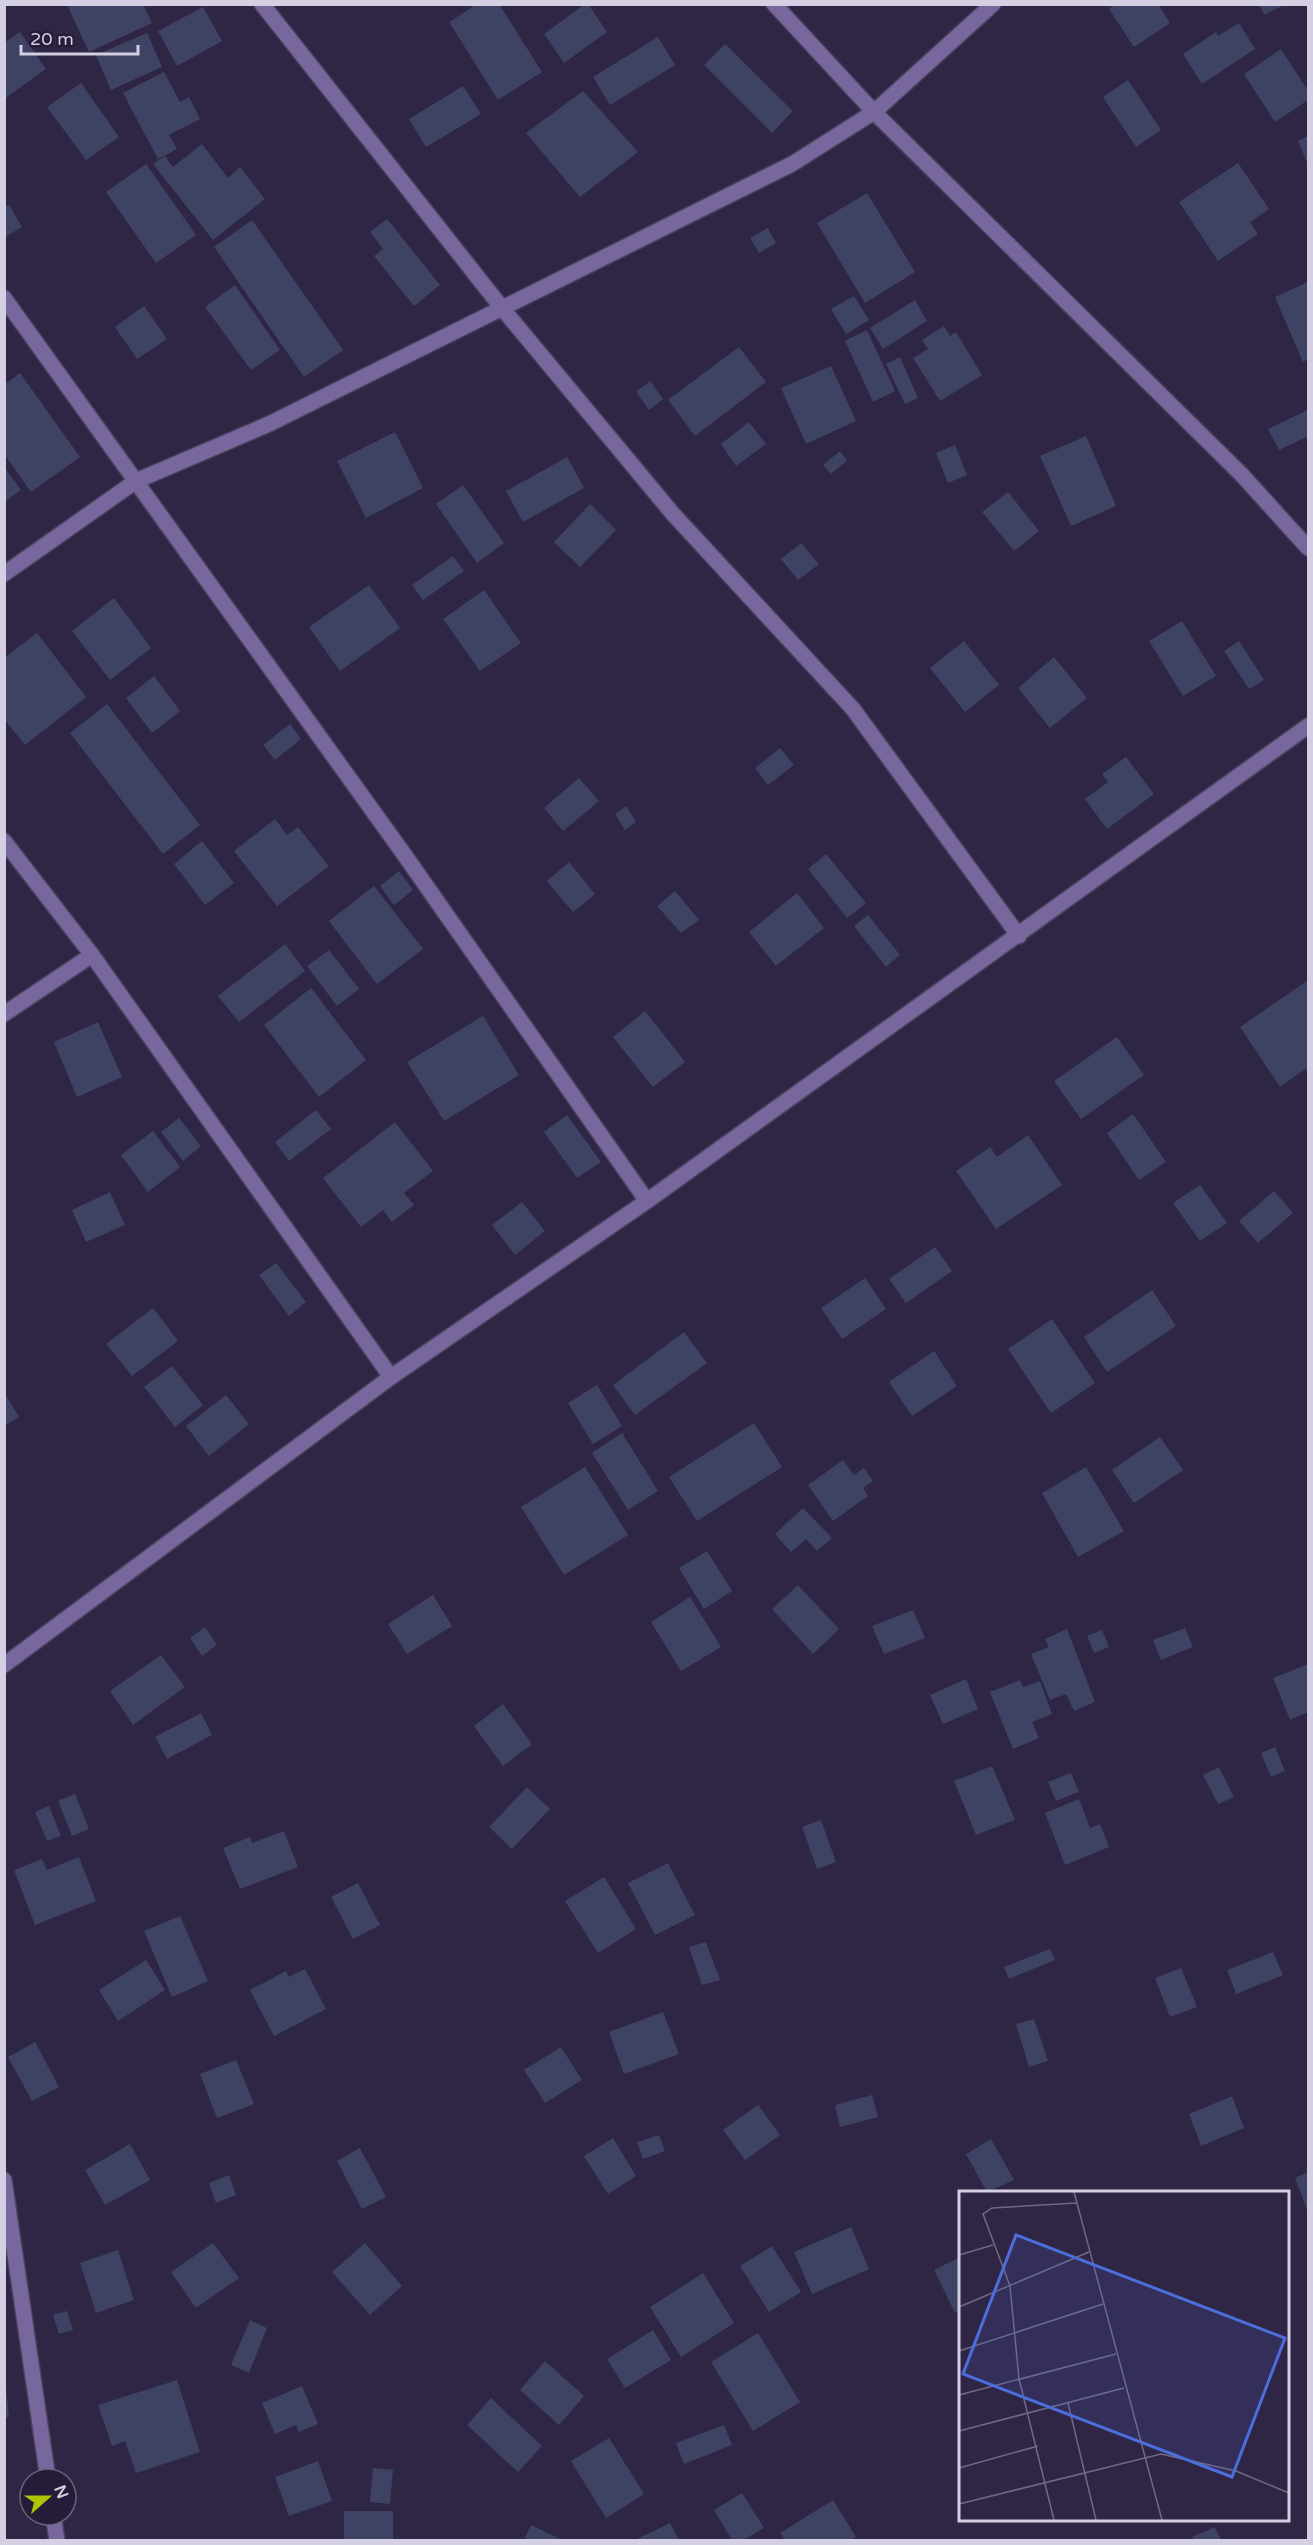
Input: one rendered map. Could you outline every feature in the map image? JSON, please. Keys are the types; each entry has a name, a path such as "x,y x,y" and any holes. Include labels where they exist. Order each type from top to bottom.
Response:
{"street":[{"path":"262,4 502,308 673,514 853,709 1019,936"},
{"path":"774,4 874,112 1242,475 1308,548"},
{"path":"4,574 136,480 269,424 792,165 874,112 993,4"},
{"path":"4,298 136,480 647,1201"},
{"path":"4,1665 391,1377 647,1201 1019,936 1308,726"},
{"path":"4,841 92,955 391,1377"},
{"path":"4,1014 92,955"},
{"path":"4,2180 46,2467"}],"building":[{"path":"73,4 143,4 152,23 89,52 68,7"},
{"path":"477,4 499,4 542,72 498,100 449,22"},
{"path":"588,4 607,32 564,63 544,34"},
{"path":"1115,4 1158,4 1170,23 1134,47 1109,9"},
{"path":"1259,4 1286,4 1264,15"},
{"path":"203,7 222,41 177,66 158,31"},
{"path":"1239,23 1255,49 1202,84 1183,54 1216,32 1218,36"},
{"path":"20,32 46,69 4,99 4,43"},
{"path":"147,33 162,67 111,90 96,55"},
{"path":"658,37 675,65 610,105 593,77"},
{"path":"725,44 793,111 772,133 704,65"},
{"path":"1281,49 1308,91 1308,100 1275,122 1244,74"},
{"path":"164,72 180,102 189,97 200,119 169,135 177,149 158,159 123,93"},
{"path":"1128,80 1161,130 1136,147 1103,97"},
{"path":"81,83 119,137 86,160 47,107"},
{"path":"463,86 481,114 426,147 409,119"},
{"path":"583,91 638,152 580,197 526,133"},
{"path":"1308,136 1308,165 1298,141"},
{"path":"202,144 228,178 240,167 265,199 213,240 153,164 165,156 173,167"},
{"path":"1238,163 1269,209 1250,222 1258,234 1218,261 1179,202"},
{"path":"146,164 196,235 156,263 106,192"},
{"path":"867,193 915,272 865,303 817,223"},
{"path":"9,205 22,227 7,236 4,231 4,207"},
{"path":"387,219 440,285 414,306 374,256 383,249 370,232"},
{"path":"252,220 343,350 304,377 214,247"},
{"path":"768,228 776,243 759,253 750,238"},
{"path":"1308,282 1308,359 1303,362 1275,297"},
{"path":"235,285 280,350 251,370 205,307"},
{"path":"854,296 869,320 846,334 831,309"},
{"path":"915,300 927,321 883,349 870,328"},
{"path":"144,306 167,339 137,359 115,327"},
{"path":"944,326 950,336 956,332 982,375 940,401 913,358 928,349 922,340"},
{"path":"867,330 895,391 873,402 845,341"},
{"path":"739,347 766,382 695,436 668,400"},
{"path":"900,357 918,398 905,404 886,364"},
{"path":"831,366 856,421 806,444 781,388"},
{"path":"20,373 80,457 31,492 4,454 4,385"},
{"path":"650,381 663,399 649,410 636,392"},
{"path":"1308,410 1308,436 1279,450 1268,429"},
{"path":"749,422 766,444 736,466 721,444"},
{"path":"395,432 423,488 366,518 337,461"},
{"path":"1086,436 1116,506 1071,526 1040,456"},
{"path":"955,445 967,475 948,483 936,453"},
{"path":"840,451 847,461 831,474 823,465"},
{"path":"567,457 584,488 523,522 506,491"},
{"path":"4,467 21,490 4,502"},
{"path":"463,485 504,543 477,563 436,504"},
{"path":"1008,492 1039,531 1014,551 982,512"},
{"path":"590,504 616,530 580,567 554,542"},
{"path":"801,543 819,564 798,580 781,559"},
{"path":"453,556 464,571 423,600 412,585"},
{"path":"369,585 400,628 340,671 309,627"},
{"path":"484,590 521,643 480,671 443,619"},
{"path":"114,598 151,648 110,680 72,631"},
{"path":"1182,621 1216,676 1183,696 1149,641"},
{"path":"37,633 86,697 25,745 4,719 4,658"},
{"path":"964,641 999,685 965,712 930,668"},
{"path":"1239,641 1264,680 1249,689 1224,651"},
{"path":"1054,657 1087,698 1050,728 1018,688"},
{"path":"154,676 180,711 152,733 126,698"},
{"path":"107,704 200,825 163,854 70,733"},
{"path":"290,724 301,739 275,760 263,745"},
{"path":"780,748 794,765 768,785 755,768"},
{"path":"1126,757 1154,794 1107,829 1085,799 1108,782 1102,774"},
{"path":"579,778 599,801 563,831 544,808"},
{"path":"626,806 636,822 625,830 615,814"},
{"path":"275,819 287,835 298,827 329,866 277,906 234,851"},
{"path":"202,841 234,883 205,905 174,864"},
{"path":"826,854 866,903 847,918 808,869"},
{"path":"569,862 595,894 573,912 547,881"},
{"path":"399,871 413,890 394,905 380,886"},
{"path":"374,886 423,949 377,984 329,921"},
{"path":"675,891 699,920 681,933 657,906"},
{"path":"797,893 824,928 776,966 749,932"},
{"path":"868,915 900,955 886,967 854,926"},
{"path":"285,944 305,971 239,1022 218,996"},
{"path":"329,950 359,989 337,1006 307,966"},
{"path":"1308,980 1308,1067 1280,1087 1240,1027"},
{"path":"311,988 366,1060 319,1097 264,1025"},
{"path":"645,1011 685,1062 653,1087 613,1037"},
{"path":"483,1016 519,1075 444,1121 407,1062"},
{"path":"98,1022 122,1077 77,1097 54,1042"},
{"path":"1117,1037 1144,1075 1081,1119 1054,1081"},
{"path":"316,1110 331,1129 289,1161 275,1142"},
{"path":"1133,1114 1166,1162 1139,1180 1107,1133"},
{"path":"567,1115 601,1162 577,1178 544,1132"},
{"path":"179,1118 201,1146 183,1161 161,1132"},
{"path":"395,1122 433,1171 404,1193 414,1205 392,1222 383,1210 361,1227 323,1178"},
{"path":"153,1131 180,1167 148,1192 121,1155"},
{"path":"1028,1135 1062,1185 996,1229 956,1171 990,1147 997,1157"},
{"path":"1200,1185 1227,1223 1200,1241 1173,1203"},
{"path":"1274,1191 1293,1213 1258,1243 1239,1221"},
{"path":"110,1192 125,1225 86,1242 72,1210"},
{"path":"522,1202 545,1231 515,1255 492,1225"},
{"path":"935,1247 952,1271 906,1303 889,1279"},
{"path":"276,1263 306,1302 289,1316 259,1275"},
{"path":"865,1278 886,1309 842,1339 821,1308"},
{"path":"1152,1290 1176,1326 1107,1372 1084,1337"},
{"path":"153,1308 178,1341 132,1376 106,1344"},
{"path":"1052,1319 1095,1383 1051,1413 1008,1349"},
{"path":"684,1332 707,1363 635,1415 613,1385"},
{"path":"934,1351 957,1386 912,1416 889,1382"},
{"path":"172,1366 203,1405 175,1427 144,1387"},
{"path":"597,1385 622,1426 593,1444 568,1403"},
{"path":"4,1392 19,1417 4,1426"},
{"path":"226,1395 249,1424 209,1456 186,1426"},
{"path":"754,1423 782,1467 697,1521 669,1477"},
{"path":"622,1433 658,1491 628,1510 592,1453"},
{"path":"1160,1437 1183,1470 1134,1503 1112,1470"},
{"path":"843,1460 854,1475 864,1468 873,1481 863,1488 868,1496 833,1521 808,1485"},
{"path":"585,1467 628,1535 564,1575 521,1507"},
{"path":"1086,1467 1124,1531 1078,1557 1042,1493"},
{"path":"803,1508 832,1538 817,1551 806,1539 791,1552 775,1534"},
{"path":"707,1551 732,1591 704,1609 679,1568"},
{"path":"798,1585 839,1629 813,1654 772,1609"},
{"path":"433,1595 452,1626 407,1654 388,1624"},
{"path":"690,1597 721,1647 681,1671 651,1622"},
{"path":"913,1610 925,1638 884,1654 872,1626"},
{"path":"205,1627 217,1645 202,1656 190,1638"},
{"path":"1185,1628 1193,1647 1161,1660 1153,1640"},
{"path":"1067,1629 1095,1702 1074,1711 1066,1694 1050,1700 1031,1654 1049,1647 1045,1639"},
{"path":"1102,1630 1109,1647 1094,1653 1087,1636"},
{"path":"161,1655 185,1687 133,1725 110,1691"},
{"path":"1308,1664 1308,1712 1290,1720 1273,1678"},
{"path":"966,1679 978,1709 943,1724 930,1695"},
{"path":"1020,1680 1023,1687 1040,1681 1052,1714 1032,1722 1039,1738 1013,1749 990,1692"},
{"path":"503,1704 532,1744 503,1766 474,1726"},
{"path":"201,1713 212,1735 167,1759 155,1737"},
{"path":"1275,1747 1285,1771 1271,1777 1261,1753"},
{"path":"992,1766 1015,1820 976,1835 954,1781"},
{"path":"1219,1767 1234,1797 1218,1804 1203,1775"},
{"path":"1071,1773 1079,1792 1056,1801 1048,1782"},
{"path":"527,1787 550,1809 512,1849 489,1827"},
{"path":"75,1794 89,1829 72,1836 58,1801"},
{"path":"1079,1799 1090,1828 1100,1824 1109,1847 1065,1865 1045,1813"},
{"path":"49,1806 61,1836 47,1841 35,1812"},
{"path":"821,1820 836,1862 817,1869 802,1827"},
{"path":"284,1831 298,1867 240,1889 223,1848 250,1837 252,1843"},
{"path":"79,1857 96,1901 35,1925 14,1870 42,1859 47,1870"},
{"path":"668,1863 695,1915 655,1935 628,1883"},
{"path":"604,1877 636,1929 598,1953 565,1901"},
{"path":"358,1883 380,1925 353,1939 331,1897"},
{"path":"180,1916 208,1981 172,1997 144,1931"},
{"path":"706,1942 720,1980 702,1985 689,1947"},
{"path":"1050,1949 1055,1960 1009,1979 1004,1967"},
{"path":"1273,1952 1283,1975 1236,1994 1227,1970"},
{"path":"146,1960 165,1990 118,2021 99,1990"},
{"path":"1181,1968 1197,2007 1170,2017 1155,1978"},
{"path":"305,1969 326,2009 274,2036 250,1990 286,1971 289,1977"},
{"path":"663,2012 679,2054 624,2074 609,2032"},
{"path":"1034,2019 1048,2061 1029,2067 1016,2024"},
{"path":"35,2042 59,2087 32,2101 8,2057"},
{"path":"561,2047 582,2080 545,2103 524,2070"},
{"path":"236,2060 254,2104 217,2118 200,2074"},
{"path":"872,2095 878,2117 840,2127 835,2105"},
{"path":"1232,2096 1244,2128 1201,2146 1189,2114"},
{"path":"758,2105 780,2135 745,2160 723,2130"},
{"path":"659,2135 665,2151 643,2159 637,2142"},
{"path":"613,2138 636,2176 608,2194 584,2156"},
{"path":"991,2139 1014,2180 986,2191 966,2154"},
{"path":"130,2144 150,2180 105,2205 85,2170"},
{"path":"360,2148 386,2197 362,2209 337,2161"},
{"path":"1308,2172 1308,2212 1295,2178"},
{"path":"229,2175 236,2195 216,2203 209,2183"},
{"path":"851,2227 869,2269 812,2294 794,2252"},
{"path":"213,2243 239,2278 196,2308 171,2272"},
{"path":"365,2243 402,2286 370,2315 332,2272"},
{"path":"772,2246 801,2292 769,2312 740,2266"},
{"path":"118,2250 134,2300 96,2313 80,2263"},
{"path":"959,2258 959,2311 955,2313 934,2270"},
{"path":"703,2273 734,2323 681,2357 650,2307"},
{"path":"67,2311 73,2330 59,2334 53,2315"},
{"path":"250,2320 267,2328 249,2373 231,2365"},
{"path":"653,2330 671,2360 625,2388 607,2359"},
{"path":"758,2333 800,2402 753,2431 711,2362"},
{"path":"545,2361 584,2396 559,2425 520,2390"},
{"path":"4,2369 9,2417 4,2417"},
{"path":"177,2380 200,2452 136,2473 125,2441 112,2446 98,2405"},
{"path":"302,2386 318,2424 299,2432 296,2425 275,2434 262,2403"},
{"path":"491,2398 542,2446 518,2472 467,2425"},
{"path":"724,2425 732,2445 684,2464 676,2443"},
{"path":"609,2438 644,2494 606,2518 571,2461"},
{"path":"318,2461 332,2501 289,2516 275,2477"},
{"path":"373,2468 393,2470 390,2504 370,2502"},
{"path":"742,2493 764,2528 743,2540 732,2540 714,2510"},
{"path":"833,2500 856,2537 851,2540 785,2540 780,2533"},
{"path":"344,2511 393,2511 393,2540 344,2540"},
{"path":"670,2523 679,2540 635,2540"},
{"path":"531,2525 562,2540 524,2540"},
{"path":"1215,2527 1221,2540 1194,2540 1192,2537"}]}
